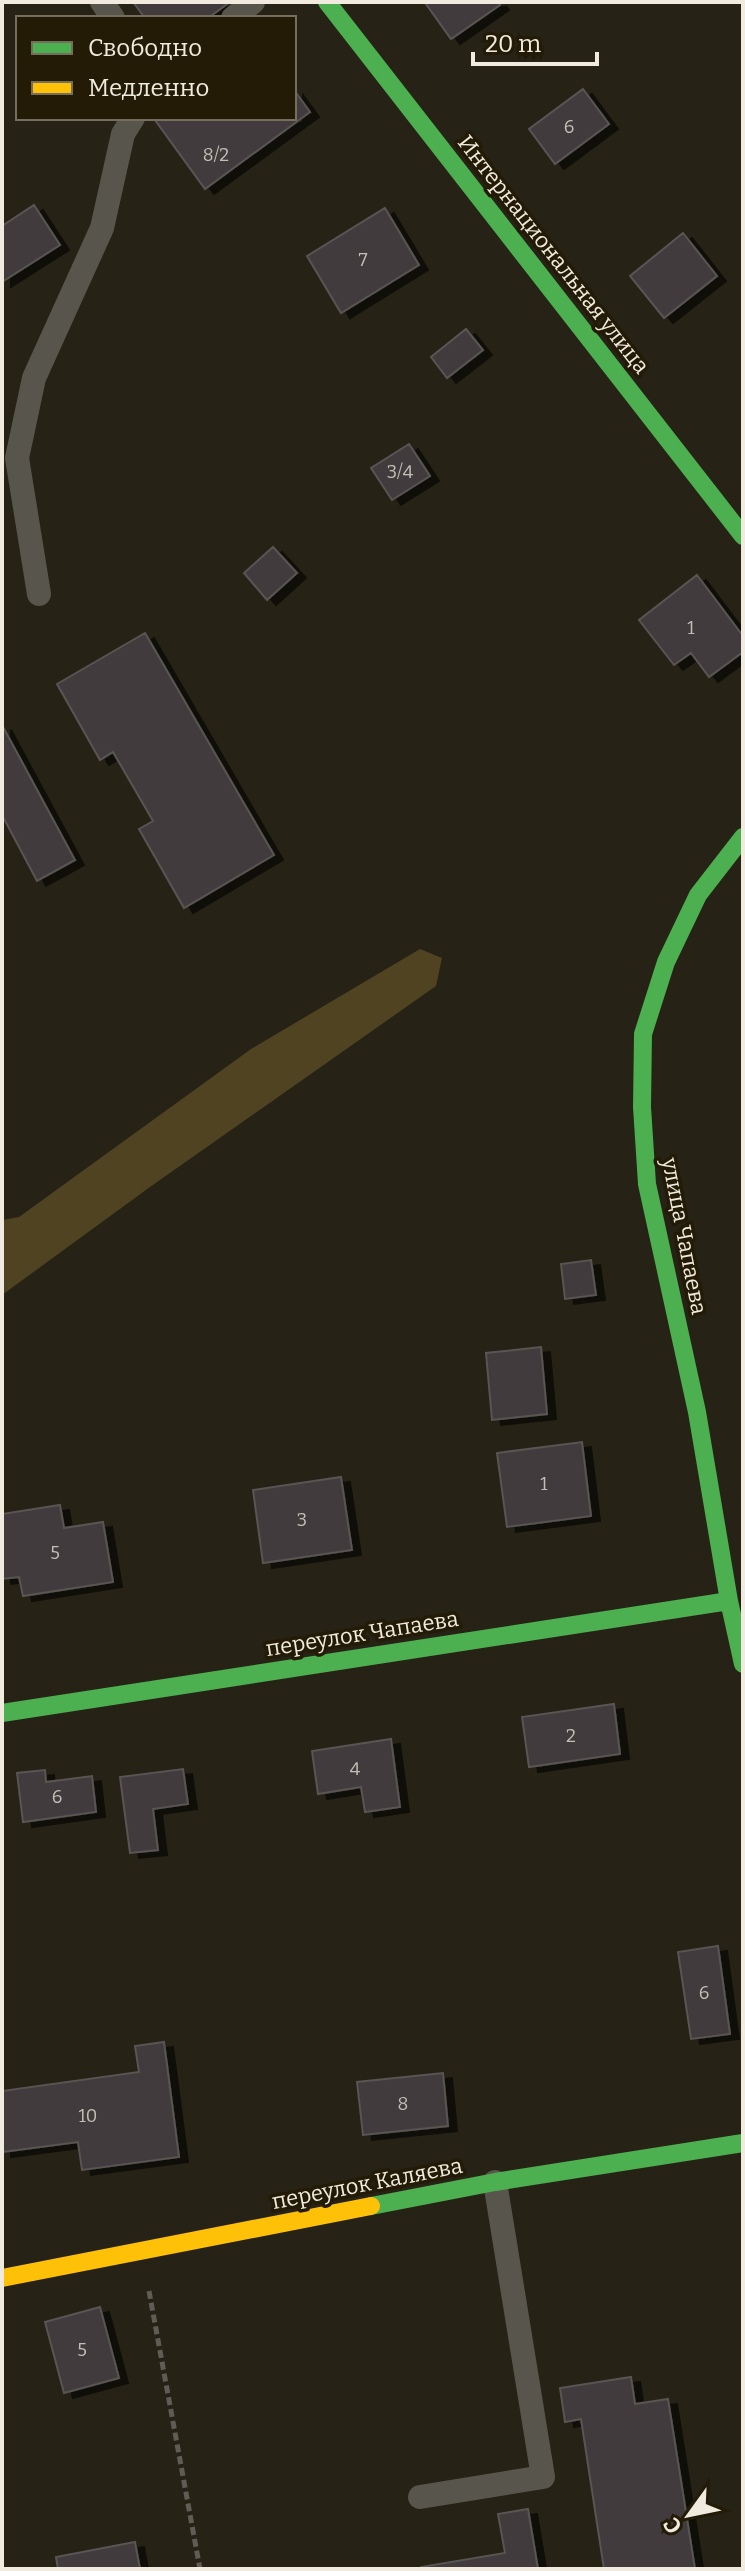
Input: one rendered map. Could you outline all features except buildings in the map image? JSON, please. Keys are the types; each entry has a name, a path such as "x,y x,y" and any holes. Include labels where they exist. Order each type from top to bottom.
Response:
{"street":[{"name":"Интернациональная улица","path":"327,2 743,536"},
{"name":"улица Чапаева","path":"743,837 698,895 666,962 643,1034 642,1092 647,1184 697,1412 729,1601 743,1664"},
{"name":"переулок Чапаева","path":"2,1713 729,1601"},
{"name":"переулок Каляева","path":"2,2278 495,2182 743,2143"}],"lane":[{"path":"236,16 253,2"},
{"path":"39,594 17,458 34,378 102,228 123,134 132,120"},
{"path":"420,2497 543,2477 495,2182"}],"path":[{"path":"148,2290 200,2569"}],"shaded area":[{"path":"420,949 442,958 436,986 2,1295 2,1220 19,1217 251,1049"}],"traffic: fast":[{"path":"327,2 743,536"},
{"path":"743,837 698,895 666,962 643,1034 642,1107 647,1184 697,1412 729,1601 743,1664"},
{"path":"2,1713 729,1601"},
{"path":"371,2206 495,2182 743,2143"}],"traffic: slow":[{"path":"2,2278 371,2206"}]}
